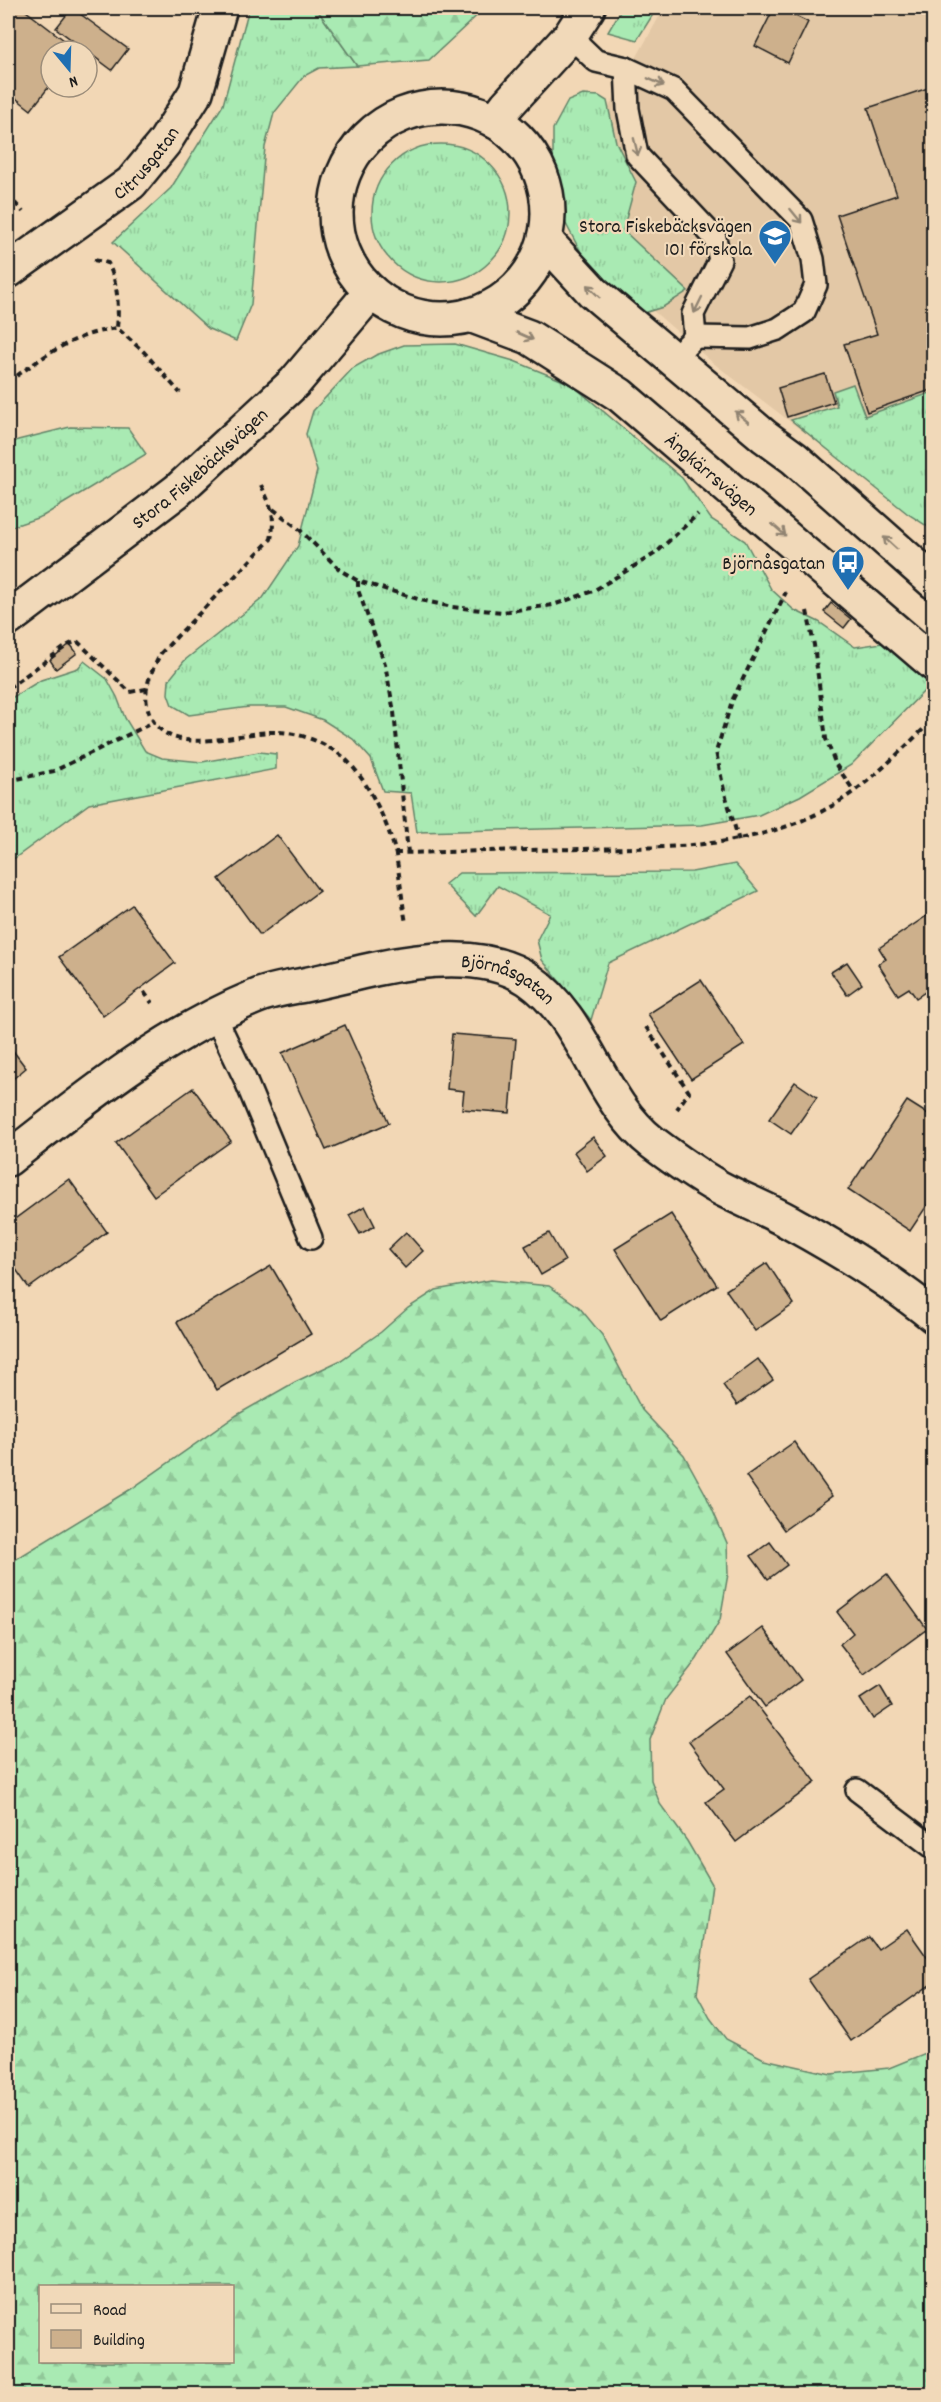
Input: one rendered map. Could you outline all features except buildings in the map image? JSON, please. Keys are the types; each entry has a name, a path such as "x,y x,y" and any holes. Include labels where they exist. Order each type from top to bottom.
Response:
{"street":[{"name":"Citrusgatan","path":"8,271 131,183 164,142 196,92 220,8"},
{"path":"495,121 570,36 588,8"},
{"path":"458,107 495,121 517,138 534,160 545,185 548,213 545,240 537,261 525,279 509,295 491,307 470,315 444,319 418,316 393,307 371,292 347,261 336,224 339,185 356,150 384,123 420,108 458,107"},
{"path":"545,240 593,292 684,348 764,436 794,458 933,582"},
{"name":"Stora Fiskebäcksvägen","path":"8,619 177,491 295,382 371,292"},
{"name":"Ängkärrsvägen","path":"470,315 529,337 620,394 933,664"},
{"name":"Björnåsgatan","path":"8,1159 119,1073 214,1014 270,992 412,963 456,958 498,966 527,978 553,1001 577,1031 622,1111 639,1132 652,1142 717,1186 791,1223 862,1265 898,1288 933,1316"}],"lane":[{"path":"570,36 596,61 626,69 674,90 801,220 813,259 816,285 804,312 778,329 750,338 684,348 693,314 720,260 716,238 637,155 628,109 626,69"},
{"path":"214,1014 245,1079 311,1238"},
{"path":"857,1790 933,1848"}],"path":[{"path":"91,259 108,263 114,275 119,304 117,328"},
{"path":"8,382 61,344 95,331 117,328 144,352 180,393"},
{"path":"272,509 298,528 340,570 358,581 452,607 502,612 553,605 593,591 656,553 726,484"},
{"path":"261,485 272,509 274,523 271,539 211,604 161,653 150,673 145,701 154,722 172,737 199,742 240,734 279,731 313,739 340,755 359,775 377,806 395,853 412,963"},
{"path":"358,581 358,590 385,664 394,712 408,853"},
{"path":"739,841 716,752 732,701 788,588 795,595"},
{"path":"806,608 814,645 826,739 836,765 854,790"},
{"path":"8,688 77,641 130,692 146,689"},
{"path":"395,853 674,847 739,841 790,826 830,807 881,769 933,719"},
{"path":"8,781 54,771 154,722"},
{"path":"646,1027 689,1092 652,1142"}],"shaded area":[{"name":"Stora Fiskebäcksvägen 101 förskola","path":"664,8 933,8 933,482 880,435 805,433 712,362 628,289 590,141"}],"green space":[{"path":"249,8 316,8 357,66 319,68 304,76 274,113 265,147 251,304 236,341 209,329 113,242 171,188 223,105"},
{"path":"316,8 485,8 429,60 357,66"},
{"path":"622,8 657,8 637,40 608,32"},
{"path":"583,95 599,96 607,101 616,142 636,182 623,230 688,291 663,307 644,313 628,311 599,287 566,224 553,169 553,129 568,101"},
{"path":"441,144 467,149 490,164 505,187 510,213 505,239 490,262 467,277 441,282 415,277 392,262 377,239 372,213 377,187 392,164 415,149"},
{"path":"455,344 514,361 571,384 682,478 711,519 745,541 771,589 794,610 819,622 855,647 882,643 933,682 851,765 800,796 759,815 702,825 417,832 411,793 383,791 371,759 353,739 323,720 286,707 249,707 189,715 172,705 168,694 169,680 185,660 263,598 298,546 317,471 306,434 313,411 353,368 376,355 404,345"},
{"path":"853,384 865,416 933,392 933,530 908,514 791,420 837,406 833,391"},
{"path":"70,427 128,428 146,454 43,516 8,528 8,445 18,440"},
{"path":"84,661 107,679 125,718 145,751 162,758 202,762 259,752 276,754 276,769 89,804 8,863 8,700 41,680 78,668"},
{"path":"735,864 758,891 608,963 591,1020 542,960 537,940 550,914 498,886 476,916 445,884 459,873 692,872"},
{"path":"491,1280 549,1286 579,1307 602,1335 642,1410 684,1455 705,1493 727,1543 728,1574 720,1620 697,1659 666,1699 650,1740 651,1780 660,1804 687,1841 712,1884 697,1994 710,2018 726,2039 764,2059 831,2074 889,2068 933,2050 933,2394 8,2394 8,1564 131,1489 237,1415 295,1382 341,1360 381,1332 408,1308 436,1290"}],"place":[{"name":"Stora Fiskebäcksvägen 101 förskola","path":"775,265"},
{"name":"Björnåsgatan","path":"848,591"}]}
